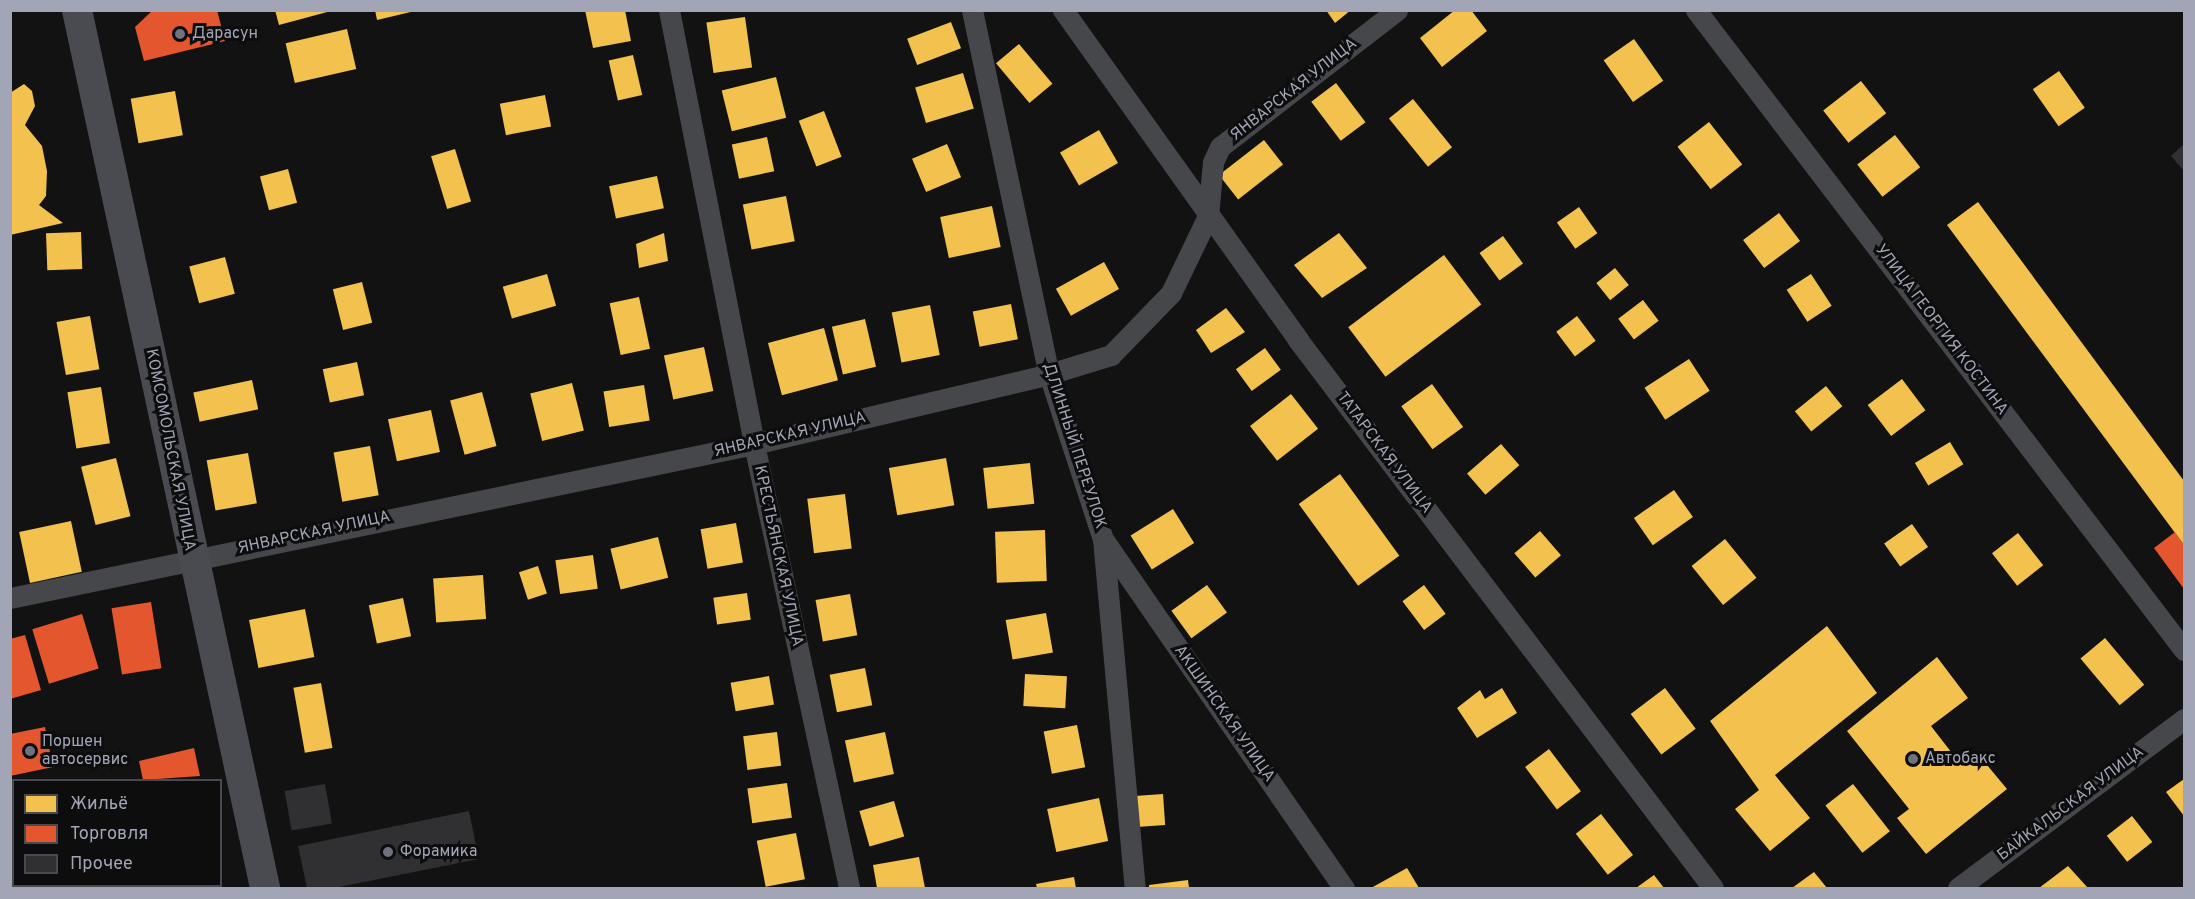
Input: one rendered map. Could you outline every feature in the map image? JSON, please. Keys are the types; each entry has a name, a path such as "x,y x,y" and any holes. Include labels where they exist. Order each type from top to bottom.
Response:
{"main road":[{"name":"КОМСОМОЛЬСКАЯ УЛИЦА","path":"77,10 192,558 265,888"}],"street":[{"name":"КРЕСТЬЯНСКАЯ УЛИЦА","path":"669,10 754,444 849,888"},
{"name":"ДЛИННЫЙ ПЕРЕУЛОК","path":"972,10 1049,374 1103,539 1136,888"},
{"name":"ТАТАРСКАЯ УЛИЦА","path":"1064,10 1209,216 1713,888"},
{"name":"ЯНВАРСКАЯ УЛИЦА","path":"10,598 192,558 754,444 1049,374 1110,355 1172,293 1209,216 1213,162 1220,147 1397,10"},
{"name":"УЛИЦА ГЕОРГИЯ КОСТИНА","path":"1696,10 2184,650"},
{"name":"АКШИНСКАЯ УЛИЦА","path":"1103,539 1344,888"},
{"name":"БАЙКАЛЬСКАЯ УЛИЦА","path":"1958,888 2184,719"}],"building: Жильё":[{"path":"275,10 331,10 331,11 279,25"},
{"path":"375,10 415,10 415,11 377,20"},
{"path":"585,10 625,10 631,41 593,48"},
{"path":"1326,10 1351,10 1335,23"},
{"path":"1455,10 1471,10 1487,31 1442,67 1420,38"},
{"path":"745,17 752,68 713,73 706,22"},
{"path":"951,22 961,48 917,65 907,39"},
{"path":"347,29 356,69 295,83 286,43"},
{"path":"1634,39 1663,81 1633,102 1604,60"},
{"path":"1019,44 1052,84 1029,103 996,63"},
{"path":"633,55 642,95 618,101 609,61"},
{"path":"2059,71 2085,108 2059,126 2033,89"},
{"path":"963,73 974,108 926,123 915,88"},
{"path":"776,77 786,118 732,131 722,91"},
{"path":"1861,81 1886,113 1848,143 1823,111"},
{"path":"1336,83 1365,122 1341,141 1311,102"},
{"path":"24,84 32,91 35,106 25,125 42,146 47,171 46,196 39,205 63,223 10,235 10,93"},
{"path":"175,91 183,135 138,143 131,99"},
{"path":"545,95 551,126 506,135 500,104"},
{"path":"1413,99 1452,147 1428,167 1389,119"},
{"path":"824,111 842,157 816,166 799,121"},
{"path":"1709,122 1742,165 1711,189 1677,147"},
{"path":"1099,130 1118,163 1079,185 1060,153"},
{"path":"1895,135 1920,167 1882,197 1857,165"},
{"path":"767,137 774,171 739,179 732,144"},
{"path":"1264,140 1283,164 1238,200 1219,175"},
{"path":"947,144 961,177 926,192 912,159"},
{"path":"455,149 471,202 447,209 431,156"},
{"path":"288,169 297,203 269,210 260,177"},
{"path":"657,176 664,208 616,218 609,186"},
{"path":"786,196 795,241 752,250 743,204"},
{"path":"1978,202 2184,481 2184,545 1947,225"},
{"path":"992,206 1001,247 949,258 940,217"},
{"path":"1579,207 1597,233 1575,249 1557,222"},
{"path":"1779,213 1800,241 1764,268 1743,240"},
{"path":"81,232 82,269 47,270 46,233"},
{"path":"664,233 668,261 639,268 636,244"},
{"path":"1339,233 1367,268 1322,298 1294,265"},
{"path":"1503,236 1523,264 1500,281 1480,253"},
{"path":"1444,255 1481,305 1385,377 1348,327"},
{"path":"225,257 235,294 199,303 189,267"},
{"path":"1104,262 1119,289 1071,316 1056,289"},
{"path":"1615,268 1629,285 1610,300 1596,283"},
{"path":"547,274 556,306 512,318 503,287"},
{"path":"1811,274 1832,306 1807,322 1787,290"},
{"path":"362,282 372,323 343,330 333,289"},
{"path":"639,297 650,349 621,355 610,303"},
{"path":"1643,300 1659,321 1634,339 1618,319"},
{"path":"1011,304 1018,339 980,347 973,311"},
{"path":"930,305 940,355 901,363 892,312"},
{"path":"1226,308 1245,332 1211,353 1196,330"},
{"path":"90,316 99,369 66,375 57,322"},
{"path":"1577,316 1596,341 1575,356 1556,332"},
{"path":"865,319 876,367 843,374 832,327"},
{"path":"824,328 838,380 782,395 768,343"},
{"path":"704,347 713,391 673,400 664,356"},
{"path":"1265,348 1281,370 1252,391 1236,369"},
{"path":"1689,359 1710,391 1665,420 1645,388"},
{"path":"357,362 364,395 330,403 323,369"},
{"path":"1902,379 1925,410 1891,436 1868,405"},
{"path":"252,380 258,409 200,422 193,392"},
{"path":"572,383 584,431 542,441 530,393"},
{"path":"1432,384 1463,427 1432,449 1401,406"},
{"path":"644,385 650,421 609,427 604,391"},
{"path":"1826,386 1842,406 1811,431 1795,411"},
{"path":"101,387 110,443 76,449 67,392"},
{"path":"482,392 496,446 465,455 450,401"},
{"path":"1291,394 1318,429 1277,461 1250,426"},
{"path":"431,410 440,452 397,461 388,419"},
{"path":"1950,442 1963,464 1928,485 1915,463"},
{"path":"1501,444 1519,465 1485,495 1467,474"},
{"path":"370,446 379,495 342,502 334,452"},
{"path":"248,453 257,503 215,511 207,460"},
{"path":"116,458 131,516 96,525 81,467"},
{"path":"946,458 954,505 897,515 889,468"},
{"path":"1030,463 1034,504 988,509 983,468"},
{"path":"1340,474 1399,556 1358,586 1299,504"},
{"path":"1674,490 1693,517 1653,545 1634,518"},
{"path":"845,494 852,549 814,553 807,499"},
{"path":"1173,509 1194,543 1152,569 1131,535"},
{"path":"71,521 82,572 30,583 19,532"},
{"path":"736,523 743,562 707,569 701,529"},
{"path":"1912,524 1928,547 1900,566 1884,544"},
{"path":"1045,530 1047,581 997,583 995,532"},
{"path":"1540,531 1561,555 1535,577 1514,553"},
{"path":"2018,533 2043,565 2017,586 1992,553"},
{"path":"658,537 668,578 621,590 610,549"},
{"path":"1725,539 1756,578 1723,605 1692,566"},
{"path":"593,555 598,589 560,594 555,560"},
{"path":"538,566 547,594 528,600 519,572"},
{"path":"483,575 486,619 436,622 433,578"},
{"path":"1207,585 1227,613 1191,638 1171,611"},
{"path":"1424,585 1446,614 1424,630 1402,601"},
{"path":"747,593 751,620 717,624 713,598"},
{"path":"850,594 857,635 823,641 816,600"},
{"path":"403,598 411,636 377,643 369,605"},
{"path":"305,609 314,657 258,668 249,620"},
{"path":"1046,613 1053,652 1013,660 1006,620"},
{"path":"1827,626 1877,693 1775,775 1810,818 1770,851 1735,809 1759,790 1710,721"},
{"path":"2105,638 2144,685 2120,705 2080,659"},
{"name":"Автобакс","path":"1937,657 1968,698 1931,726 1962,766 1977,753 2007,789 1926,854 1897,818 1909,809 1847,731"},
{"path":"865,668 872,705 837,712 830,675"},
{"path":"1025,674 1067,676 1065,708 1023,706"},
{"path":"769,676 774,705 736,711 731,683"},
{"path":"321,683 332,748 305,753 293,688"},
{"path":"1502,688 1517,713 1477,738 1457,708 1480,690 1485,699"},
{"path":"1665,688 1696,729 1661,755 1631,714"},
{"path":"1077,725 1085,767 1052,774 1044,731"},
{"path":"777,732 781,766 747,770 743,736"},
{"path":"885,732 894,774 854,783 845,741"},
{"path":"1549,749 1581,791 1557,809 1525,767"},
{"path":"2184,779 2184,816 2166,792"},
{"path":"787,783 792,818 752,823 747,789"},
{"path":"1853,784 1890,831 1862,853 1825,806"},
{"path":"1163,794 1165,825 1133,827 1131,796"},
{"path":"1099,798 1108,841 1056,852 1047,809"},
{"path":"894,801 904,837 870,846 859,811"},
{"path":"1601,814 1633,855 1608,875 1576,834"},
{"path":"2132,816 2152,842 2127,862 2107,836"},
{"path":"796,833 805,879 766,887 757,841"},
{"path":"919,857 925,888 877,888 873,865"},
{"path":"2068,866 2088,888 2039,888"},
{"path":"1407,868 1419,888 1371,888"},
{"path":"1814,872 1827,888 1792,888"},
{"path":"1654,875 1664,888 1636,888"},
{"path":"1074,877 1076,888 1037,888 1036,884"},
{"path":"1188,880 1189,888 1149,888 1149,885"}],"building: Торговля":[{"name":"Дарасун","path":"153,10 217,10 225,41 144,61 135,27"},
{"path":"2175,532 2184,545 2184,589 2154,548"},
{"path":"151,602 161,668 122,674 111,608"},
{"path":"82,614 99,669 49,684 32,629"},
{"path":"25,635 41,690 10,699 10,639"},
{"name":"Поршен автосервис","path":"45,727 53,767 10,776 10,734"},
{"path":"194,748 200,776 143,779 139,761"}],"building: Прочее":[{"path":"2184,144 2184,171 2171,156"},
{"path":"325,784 332,823 292,831 285,791"},
{"name":"Форамика","path":"469,811 479,859 334,888 307,888 298,846"}],"place":[{"name":"Дарасун","path":"180,34"},
{"name":"Поршен автосервис","path":"30,751"},
{"name":"Автобакс","path":"1913,759"},
{"name":"Форамика","path":"388,852"}]}
